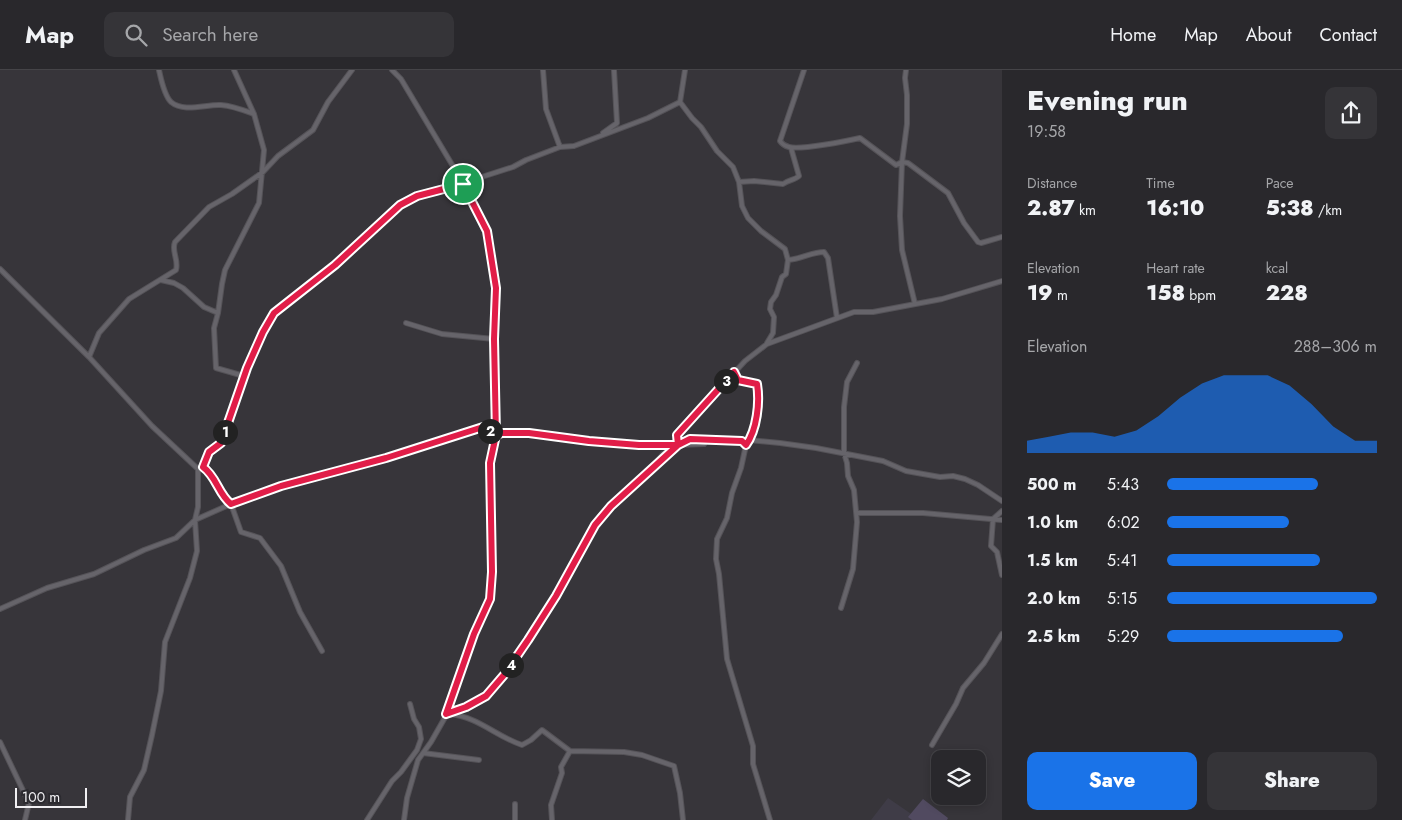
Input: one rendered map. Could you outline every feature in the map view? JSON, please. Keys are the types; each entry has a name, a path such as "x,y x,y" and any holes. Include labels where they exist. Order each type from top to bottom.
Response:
{"street":[{"path":"159,70 163,86 171,102 182,106 196,107 212,104 234,107 254,114"},
{"path":"234,70 254,114 264,150 263,172 258,203 225,270 214,328 216,368 244,376"},
{"path":"89,357 99,333 129,299 176,270 177,265 173,246 175,242 209,207 232,194 263,172 278,156 313,130 328,102 352,70"},
{"path":"392,70 400,78 463,184 487,231 496,288 494,339 496,435 490,463 492,572 490,599 474,634 446,714 418,760 404,820"},
{"path":"543,70 546,110 560,147"},
{"path":"599,136 617,123 614,70"},
{"path":"685,70 680,102 692,118 701,126 716,151 733,166 739,182 742,206 748,218 761,231 786,249 788,260 786,274 782,277 776,295 771,302 770,309 774,317 773,333 767,344"},
{"path":"804,70 780,141 782,144 791,148 843,142 860,138 896,165 902,162 908,163 948,193 964,223 978,242 981,243 1002,237"},
{"path":"906,70 905,78 908,95 902,162 900,216 902,250 915,304"},
{"path":"198,469 203,467 209,452 221,443 244,376 263,332 274,313 335,265 400,205 417,196 463,184 513,167 560,147 574,146 648,118 680,102"},
{"path":"739,182 754,181 783,184 797,178 799,176 791,148"},
{"path":"788,260 794,260 817,252 824,252 828,258 837,318"},
{"path":"0,269 89,357 152,426 198,469 198,507 195,520 197,552 190,578 165,642 161,691 152,735 144,770 130,797 128,820"},
{"path":"160,280 174,283 183,288 204,307 218,313"},
{"path":"678,445 677,435 734,372 767,344 854,312 873,312 942,299 1002,281"},
{"path":"406,323 442,334 494,339"},
{"path":"841,608 853,568 857,513 854,490 848,476 844,453 844,407 847,382 857,364"},
{"path":"734,372 738,380 757,384 759,396 758,410 732,493 727,518 717,539 716,559 727,659 753,746 753,764 770,820"},
{"path":"1,607 47,588 94,574 144,550 176,538 195,520 231,504 281,486 386,458 483,427 496,435"},
{"path":"496,435 502,433 529,433 639,445 704,444"},
{"path":"446,714 466,707 486,696 504,675 556,596 595,525 611,506 650,471 663,454 690,439 742,441 746,445"},
{"path":"749,440 844,453 883,461 906,471 940,477 953,476 978,485 1002,501"},
{"path":"203,467 210,472 226,500 231,504 241,532 260,538 282,566 300,612 322,652"},
{"path":"1002,511 993,519 991,546 997,552 1002,575"},
{"path":"857,513 924,513 1002,520"},
{"path":"932,745 963,688 984,663 1002,634"},
{"path":"367,820 392,781 417,750 421,739 410,704"},
{"path":"446,714 475,720 511,741 522,745 542,730 570,751 624,752 642,755 674,766 683,820"},
{"path":"0,742 29,803 24,820"},
{"path":"552,820 551,805 562,773 561,767 570,751"},
{"path":"423,753 479,760"},
{"path":"515,804 515,820"}],"shaded area":[{"path":"888,798 920,820 871,820"},
{"path":"923,799 948,818 947,820 912,820 908,817"}],"route":[{"path":"463,184 417,196 400,205 355,248 274,313 263,332 247,368 221,443 209,452 203,467 210,472 220,491 231,504 281,486 386,458 483,427 496,435 502,433 529,433 639,445 678,445 690,439 742,441 746,445 758,410 759,396 757,384 738,380 734,372 677,435 678,445 611,506 595,525 556,596 504,675 486,696 466,707 446,714 474,634 490,599 492,572 490,463 496,435 494,339 496,288 487,231 463,184"}]}
